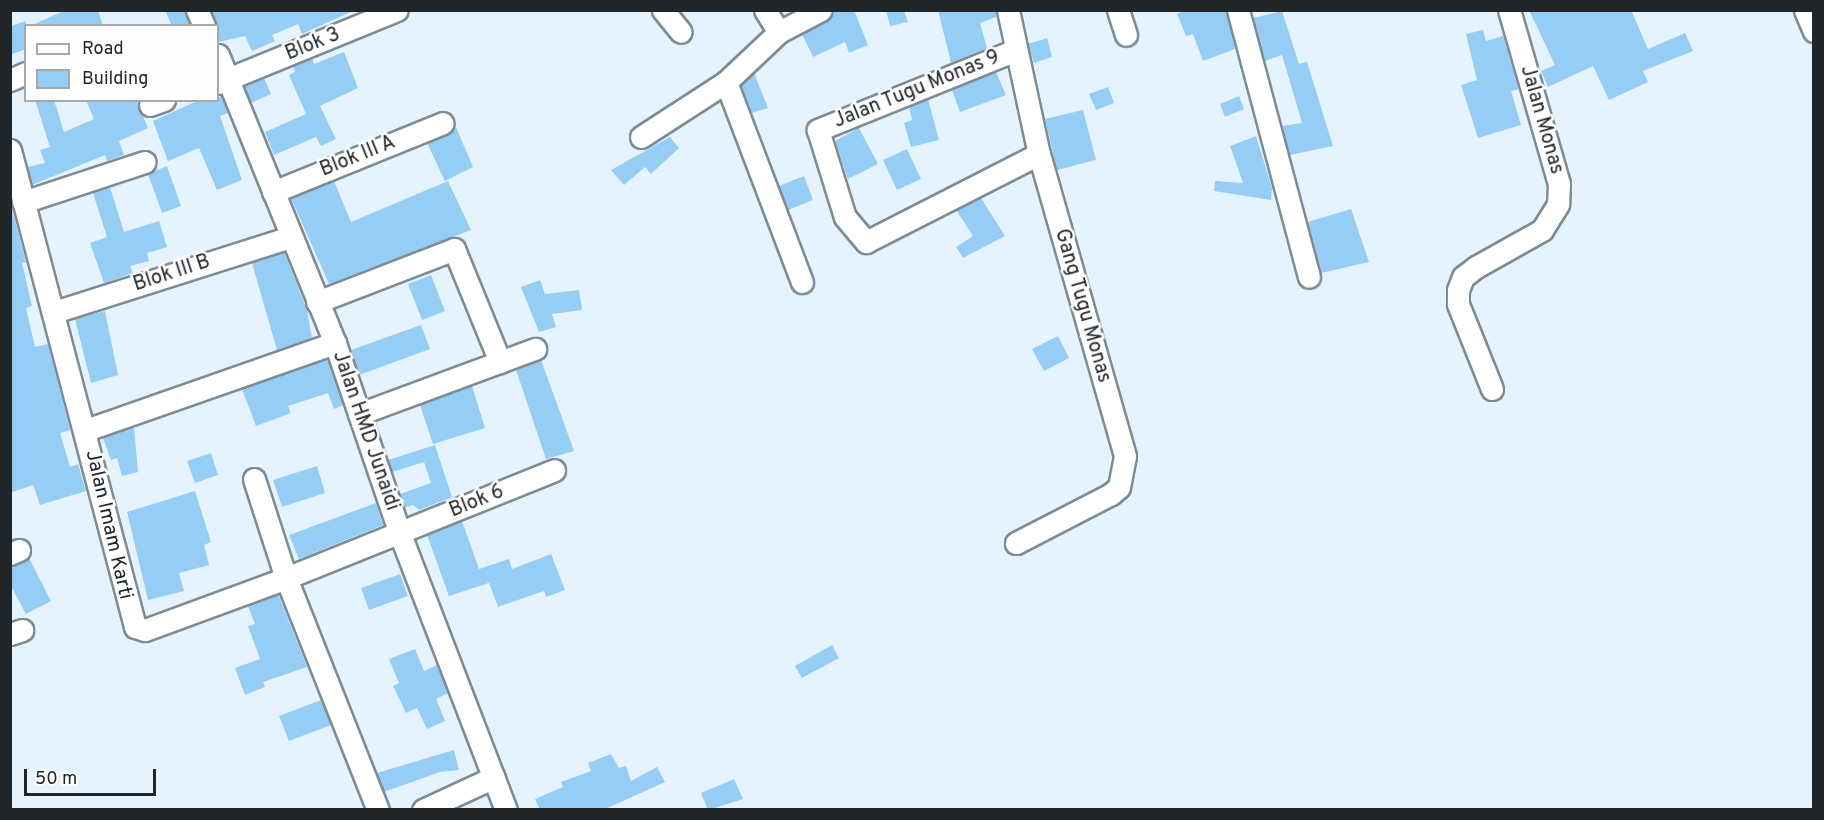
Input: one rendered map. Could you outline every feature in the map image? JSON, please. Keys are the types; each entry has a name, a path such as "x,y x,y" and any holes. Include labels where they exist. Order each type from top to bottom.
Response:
{"street":[{"path":"197,10 203,24"},
{"name":"Blok 3","path":"223,82 397,10"},
{"path":"663,10 681,32"},
{"path":"765,10 790,22"},
{"path":"641,136 726,82 790,22 821,10"},
{"name":"Gang Tugu Monas","path":"1008,10 1039,154 1125,456 1119,487 1111,494 1016,543"},
{"path":"1118,10 1125,35"},
{"path":"1238,10 1309,277"},
{"name":"Jalan Monas","path":"1492,389 1458,304 1463,277 1542,230 1553,218 1558,194 1556,165 1509,10"},
{"path":"1804,10 1814,32"},
{"name":"Jalan Tugu Monas 9","path":"1016,50 818,130 845,217 866,242 1039,154"},
{"name":"Jalan HMD Junaidi","path":"219,60 223,82 273,192 335,343 399,534 506,810"},
{"path":"10,80 24,74"},
{"path":"726,82 802,282"},
{"name":"Blok III A","path":"273,192 443,123"},
{"name":"Jalan Imam Karti","path":"10,150 86,430 135,627 145,630 399,534"},
{"path":"23,202 145,162"},
{"name":"Blok III B","path":"54,312 291,237"},
{"path":"317,302 454,249 500,362"},
{"path":"86,430 335,343"},
{"path":"358,414 535,349"},
{"name":"Blok 6","path":"399,534 554,470"},
{"path":"254,478 286,578 378,810"},
{"path":"423,810 494,777"}],"building":[{"path":"66,10 98,10 102,24 34,24"},
{"path":"165,10 185,10 189,24 171,24"},
{"path":"211,10 353,10 302,34 298,24 272,35 275,41 252,51 245,36 219,42 219,24 214,24"},
{"path":"834,10 854,10 868,45 849,53 845,42 813,57 802,34 827,21"},
{"path":"886,10 904,10 908,22 890,26"},
{"path":"938,10 996,10 996,17 980,23 987,48 951,63"},
{"path":"1186,10 1226,10 1235,49 1203,61 1193,34 1186,36 1177,14"},
{"path":"1529,10 1631,10 1648,49 1685,33 1693,51 1643,71 1648,82 1609,100 1593,66 1548,87 1541,71 1555,65"},
{"path":"1282,11 1299,64 1307,62 1333,146 1290,155 1282,126 1302,123 1282,55 1265,61 1253,18"},
{"path":"26,21 24,50 10,55 10,26"},
{"path":"1483,30 1486,41 1503,36 1519,89 1511,91 1521,125 1478,138 1461,85 1477,80 1466,34"},
{"path":"1047,38 1052,57 1034,63 1028,44"},
{"path":"344,52 358,88 320,106 336,139 321,146 316,137 274,155 265,132 306,114 289,75 295,72 293,66 312,58 314,64"},
{"path":"996,72 1006,95 960,112 952,90"},
{"path":"754,73 768,108 752,113 741,85"},
{"path":"264,78 271,94 251,103 244,86"},
{"path":"1108,87 1114,103 1096,110 1089,94"},
{"path":"221,95 228,113 220,116 242,180 217,190 199,148 168,161 153,121 195,102 219,102"},
{"path":"1239,96 1244,109 1225,117 1220,104"},
{"path":"928,99 939,140 911,147 904,123 912,120 909,107"},
{"path":"36,102 55,102 64,132 94,119 87,102 137,102 148,128 119,141 124,155 107,161 105,155 32,185 28,167 45,163 40,150 50,147"},
{"path":"1083,110 1096,160 1057,170 1045,119"},
{"path":"456,127 473,167 445,181 427,143"},
{"path":"859,128 878,164 848,179 835,141"},
{"path":"1256,136 1272,188 1271,200 1214,191 1215,181 1243,183 1230,146"},
{"path":"670,137 679,148 651,174 645,167 624,185 611,170"},
{"path":"907,149 921,179 897,190 883,160"},
{"path":"167,166 181,206 162,213 148,174"},
{"path":"804,176 813,200 788,210 779,186"},
{"path":"334,181 351,222 448,181 471,230 329,284 291,198"},
{"path":"110,187 124,232 159,221 167,247 147,253 149,261 130,266 133,273 104,283 90,243 107,237 93,193"},
{"path":"981,198 1005,236 963,258 956,247 973,236 956,210"},
{"path":"10,202 26,262 22,263 32,306 26,308 35,347 48,344 70,430 60,433 70,467 78,464 86,491 40,505 33,485 10,493"},
{"path":"1351,209 1369,262 1321,273 1308,222"},
{"path":"284,252 307,310 312,338 277,350 252,263"},
{"path":"431,275 445,311 422,320 408,284"},
{"path":"540,280 545,294 579,290 582,310 552,314 556,327 539,332 521,287"},
{"path":"105,311 118,375 91,383 75,319"},
{"path":"421,325 430,349 359,375 351,350"},
{"path":"1058,336 1069,358 1044,371 1032,349"},
{"path":"327,359 343,405 334,409 328,393 288,406 291,413 256,426 242,389"},
{"path":"541,360 574,451 546,459 516,370"},
{"path":"472,386 485,428 433,444 420,405"},
{"path":"134,427 138,472 122,476 117,458 111,460 103,438"},
{"path":"435,445 452,497 419,510 413,505 404,508 400,494 431,483 424,462 392,472 388,460"},
{"path":"211,453 218,475 195,483 187,461"},
{"path":"317,466 325,493 282,507 273,480"},
{"path":"195,491 211,542 204,545 209,565 179,573 184,591 148,600 127,512"},
{"path":"376,503 383,525 299,559 289,535"},
{"path":"462,521 479,569 509,559 512,569 551,554 565,590 546,597 544,591 498,607 489,583 449,596 427,535"},
{"path":"29,558 51,601 26,614 10,584 10,566"},
{"path":"400,574 408,596 369,610 361,588"},
{"path":"278,594 307,667 263,682 265,687 245,695 235,668 260,659 248,626 255,624 248,606"},
{"path":"832,645 839,658 802,678 795,666"},
{"path":"415,649 424,671 437,665 448,693 436,699 445,721 427,729 417,708 406,713 393,686 399,683 389,659"},
{"path":"321,700 331,725 289,741 279,716"},
{"path":"454,750 459,770 440,772 384,792 377,773"},
{"path":"611,754 619,768 626,766 631,781 657,767 665,782 603,810 540,810 535,799 563,787 561,782 591,771 588,763"},
{"path":"734,779 743,799 708,810 701,793"}]}
